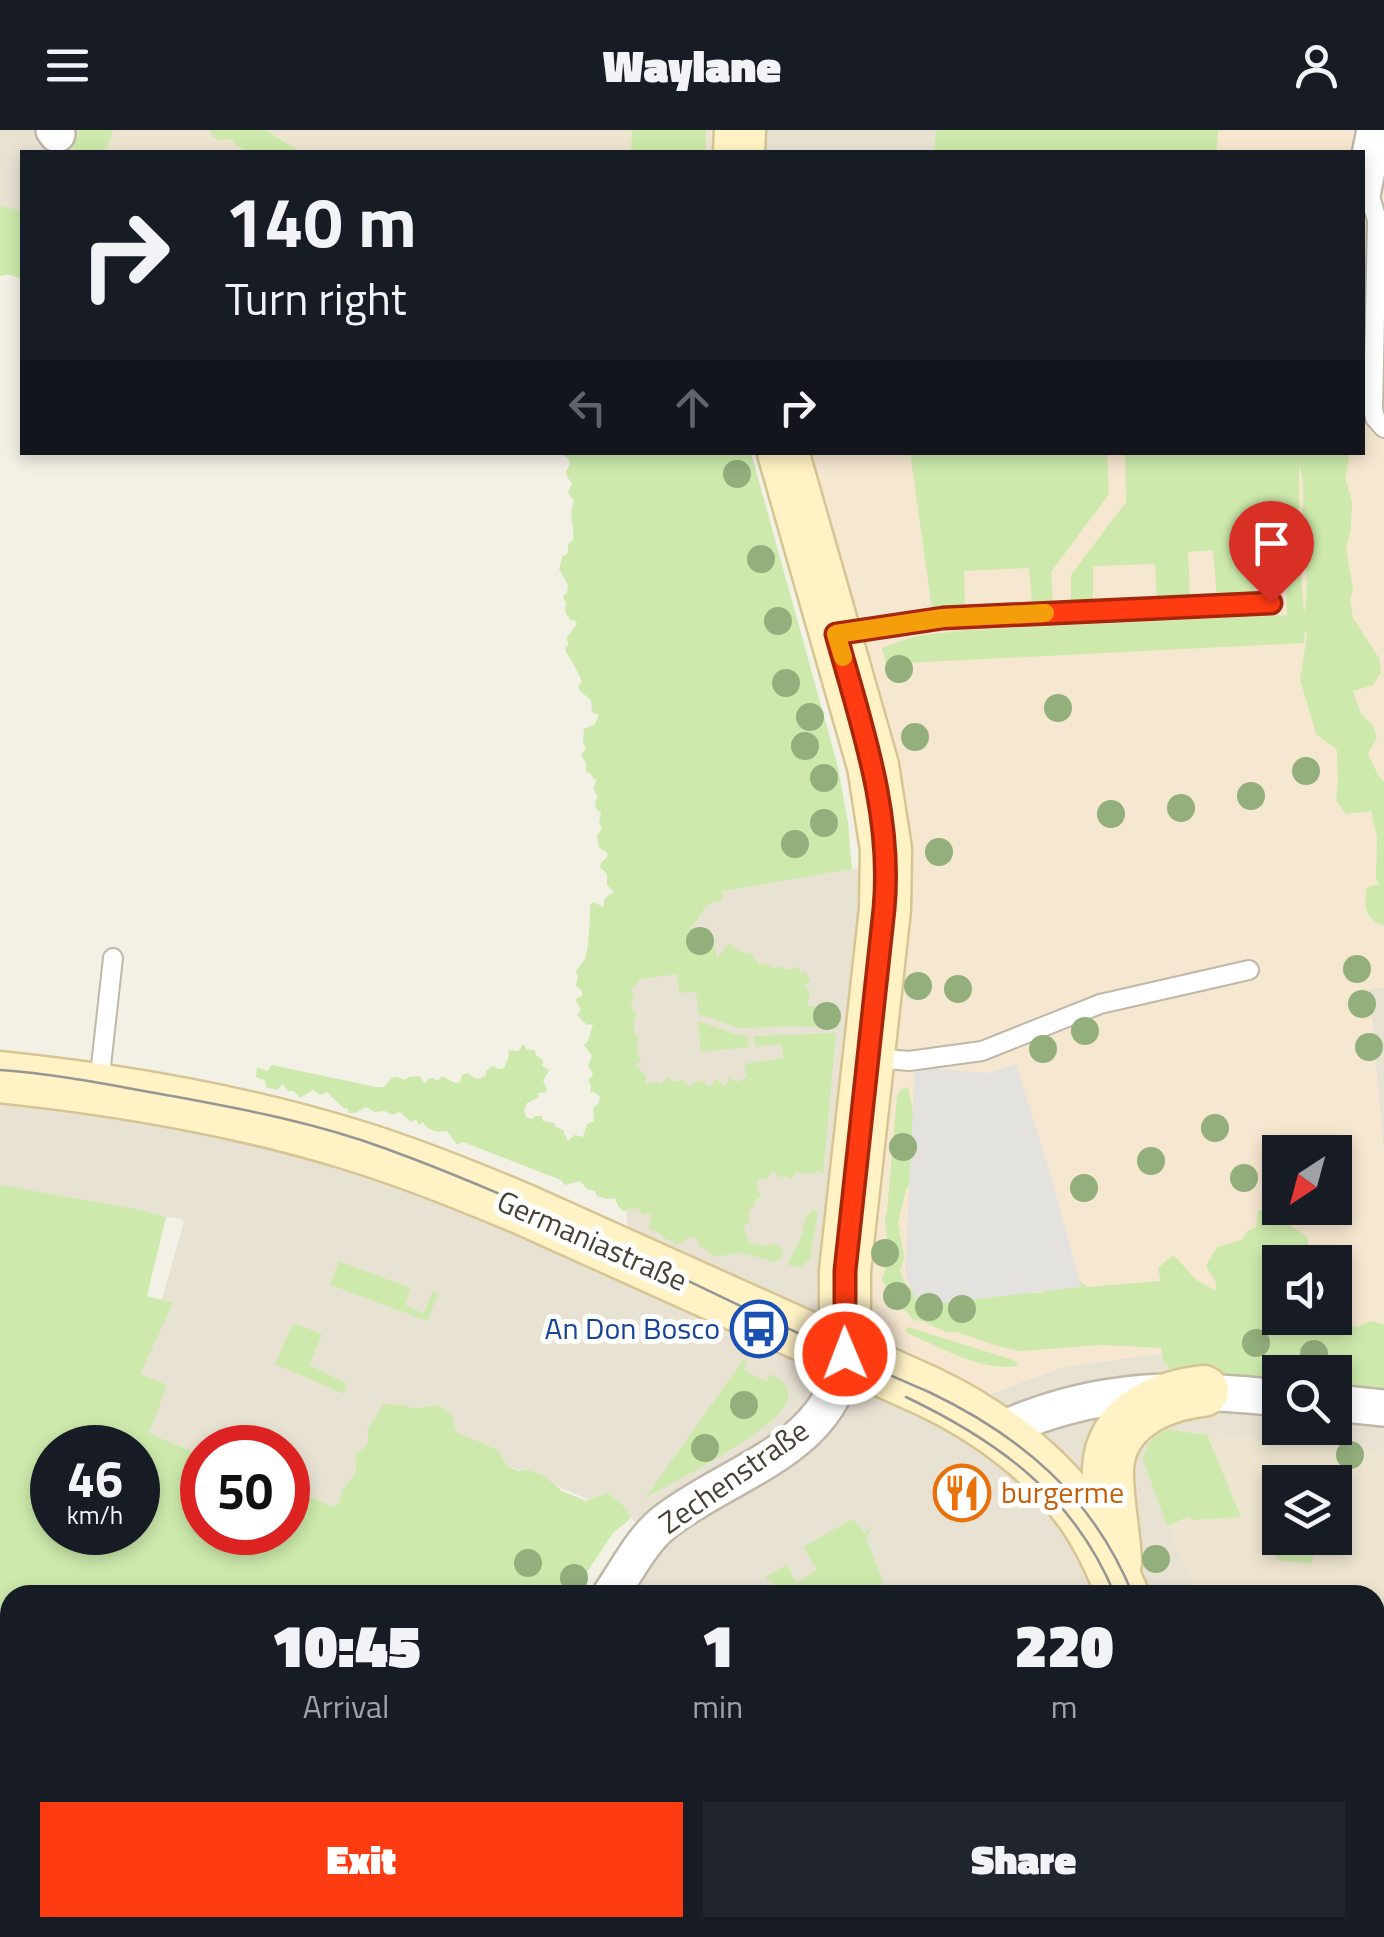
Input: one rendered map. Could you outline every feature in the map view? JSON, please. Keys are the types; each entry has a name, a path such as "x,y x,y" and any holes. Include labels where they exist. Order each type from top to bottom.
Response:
{"main road":[{"path":"784,455 872,766 886,849 886,895 845,1271 829,1347"},
{"name":"Germaniastraße","path":"0,1077 217,1111 344,1142 427,1170 525,1210 938,1396 996,1432 1042,1470 1072,1502 1104,1551 1120,1585"},
{"path":"1120,1585 1108,1464 1116,1440 1138,1412 1172,1396 1203,1391"}],"street":[{"path":"1365,183 1376,130"},
{"name":"Zechenstraße","path":"617,1585 658,1528 678,1512 780,1452 815,1422 838,1388 829,1347"},
{"path":"996,1432 1054,1409 1103,1396 1168,1390 1262,1396"},
{"path":"1352,1405 1384,1408"}],"lane":[{"path":"1365,190 1378,220 1373,409 1384,428"},
{"path":"836,634 943,618 1271,603"},
{"path":"98,1090 112,958"},
{"path":"868,1058 908,1061 982,1051 1100,1004 1248,970"}],"shaded area":[{"path":"0,130 93,130 88,150 20,150 20,273 0,276"},
{"path":"93,130 740,130 739,150 88,150"},
{"path":"740,130 1148,130 1144,150 739,150"},
{"path":"1148,130 1384,130 1384,987 1369,989 1384,1154 1384,1383 1352,1376 1352,1355 1262,1355 1262,1367 1157,1354 1063,1367 972,1401 845,1354 885,909 783,455 1365,455 1365,150 1144,150"},
{"path":"886,867 971,1401 1063,1367 1157,1354 1262,1367 1262,1445 1352,1445 1352,1379 1384,1383 1384,1585 617,1585 651,1536 631,1518 397,1422 341,1510 310,1498 310,1425 180,1425 180,1448 160,1441 160,1425 126,1425 184,1222 0,1192 0,1077 91,1088 630,1255 601,918 628,883 728,889"},
{"path":"1384,987 1384,1154 1369,989"},
{"path":"1016,1064 1081,1287 918,1306 905,1273 915,1067 990,1073"},
{"path":"1170,1430 1262,1439 1262,1445 1384,1451 1384,1585 1193,1585 1143,1460 1149,1444 1160,1432"}],"green space":[{"path":"79,130 113,132 103,150 73,150 70,138 78,136"},
{"path":"210,130 265,130 296,149 246,150 230,139 212,136"},
{"path":"632,130 706,130 706,150 631,150"},
{"path":"936,130 1218,130 1217,150 934,150"},
{"path":"0,206 20,211 20,277 0,276"},
{"path":"564,455 752,455 838,767 852,869 722,891 723,901 702,909 704,912 690,927 700,940 706,941 704,945 712,944 717,959 729,943 750,953 760,965 767,963 787,970 798,967 801,974 805,971 810,980 805,987 810,992 807,1006 839,1008 837,1028 738,1028 699,1014 696,992 679,993 677,974 641,979 631,990 641,1061 636,1064 647,1084 661,1084 668,1077 674,1082 682,1080 690,1087 699,1080 710,1087 716,1079 726,1087 729,1077 737,1082 747,1077 744,1064 784,1058 781,1044 755,1047 754,1036 836,1033 823,1174 819,1170 811,1174 796,1172 791,1179 772,1171 767,1179 758,1180 761,1196 748,1214 750,1223 743,1225 750,1244 776,1244 782,1249 783,1256 776,1262 738,1252 714,1257 700,1247 696,1237 676,1245 649,1229 649,1213 643,1215 638,1208 623,1211 615,1198 597,1196 580,1181 565,1185 561,1180 463,1142 457,1145 447,1131 433,1131 423,1122 419,1125 416,1119 411,1122 400,1112 392,1115 366,1107 349,1113 327,1092 320,1095 313,1090 300,1098 283,1084 277,1090 266,1087 265,1080 256,1077 257,1067 267,1071 272,1065 376,1087 384,1087 396,1077 404,1080 420,1076 425,1084 428,1079 438,1081 442,1076 455,1083 467,1073 477,1079 486,1076 492,1066 504,1068 508,1050 518,1051 524,1044 526,1049 535,1050 543,1060 542,1066 549,1070 543,1081 546,1092 538,1093 539,1097 527,1103 527,1118 542,1116 543,1121 563,1130 568,1141 574,1135 583,1137 587,1124 594,1121 593,1108 600,1097 590,1093 588,1081 593,1074 588,1066 592,1056 584,1045 593,1024 587,1025 577,1015 581,1010 575,999 582,996 582,991 576,986 576,971 587,953 590,904 603,907 605,898 614,892 600,867 608,856 599,848 597,835 602,829 593,788 597,779 586,772 581,755 586,749 584,729 595,724 599,715 592,712 591,700 580,691 578,686 582,682 565,647 577,624 565,611 563,598 568,585 559,569 573,540 574,501 568,493 572,483 566,471 569,459"},
{"path":"910,455 1107,455 1109,494 1051,572 1053,602 1032,603 1029,568 964,571 965,607 932,609"},
{"path":"1125,455 1348,455 1345,477 1352,502 1346,549 1353,588 1350,601 1353,618 1379,658 1381,672 1373,685 1353,691 1361,714 1372,724 1377,737 1368,754 1384,782 1384,926 1372,919 1366,906 1367,887 1379,884 1377,837 1371,811 1346,814 1336,800 1337,750 1316,734 1300,679 1307,636 1305,629 1304,643 886,664 882,648 916,636 1287,615 1286,561 1254,562 1255,595 1217,597 1213,550 1188,552 1190,597 1157,599 1155,564 1093,566 1093,601 1071,602 1071,575 1126,502","holes":["1299,465 1307,582 1304,614"]},
{"path":"698,1021 748,1036 749,1047 701,1052"},
{"path":"908,1087 921,1152 898,1223 904,1257 900,1271 907,1287 1042,1293 1075,1277 1087,1287 1161,1281 1158,1268 1173,1255 1197,1280 1217,1290 1206,1266 1217,1247 1242,1240 1247,1231 1256,1227 1258,1211 1262,1209 1262,1225 1290,1225 1307,1237 1308,1245 1262,1245 1262,1335 1352,1335 1352,1325 1358,1327 1370,1321 1384,1324 1384,1392 1352,1389 1352,1355 1262,1355 1262,1384 1181,1377 1164,1363 1161,1348 1100,1345 1021,1351 913,1320 897,1306 882,1280 897,1096"},
{"path":"0,1185 166,1217 147,1296 173,1303 140,1374 167,1385 152,1425 30,1425 30,1555 160,1555 160,1438 180,1446 180,1555 310,1555 310,1497 334,1507 338,1505 343,1489 356,1473 355,1454 367,1445 367,1430 384,1404 415,1409 436,1405 451,1414 456,1432 498,1450 507,1466 544,1476 562,1491 586,1501 607,1493 621,1503 631,1518 613,1533 578,1585 0,1585"},
{"path":"811,1211 818,1211 810,1259 801,1267 787,1265 802,1235 805,1219"},
{"path":"339,1261 410,1288 405,1306 424,1313 433,1291 438,1293 428,1321 330,1285"},
{"path":"293,1323 322,1334 309,1365 347,1384 344,1394 275,1364"},
{"path":"908,1327 1010,1359 1018,1366 990,1365 963,1358 911,1335 905,1331"},
{"path":"744,1359 744,1371 767,1381 770,1374 786,1386 788,1398 782,1410 748,1439 645,1498"},
{"path":"1170,1430 1207,1435 1241,1517 1192,1520 1189,1516 1167,1526 1143,1460 1152,1440"},
{"path":"853,1519 865,1533 873,1524 866,1538 884,1584 775,1585 765,1577 787,1565 796,1583 817,1570 803,1547"},
{"path":"1276,1555 1313,1555 1312,1564 1278,1560"}],"tram line":[{"path":"0,1070 172,1096 332,1131 454,1175 591,1235 929,1392 995,1429 1024,1450 1076,1500 1117,1560 1128,1585"},
{"path":"906,1397 973,1433 1030,1476 1078,1529 1110,1585"}],"slow traffic":[{"path":"843,657 836,634 943,618 1045,613"}],"place":[{"name":"An Don Bosco","path":"759,1329"},
{"name":"burgerme","path":"962,1493"}],"route":[{"path":"845,1354 845,1271 886,867 872,766 836,634 943,618 1271,603"}]}
